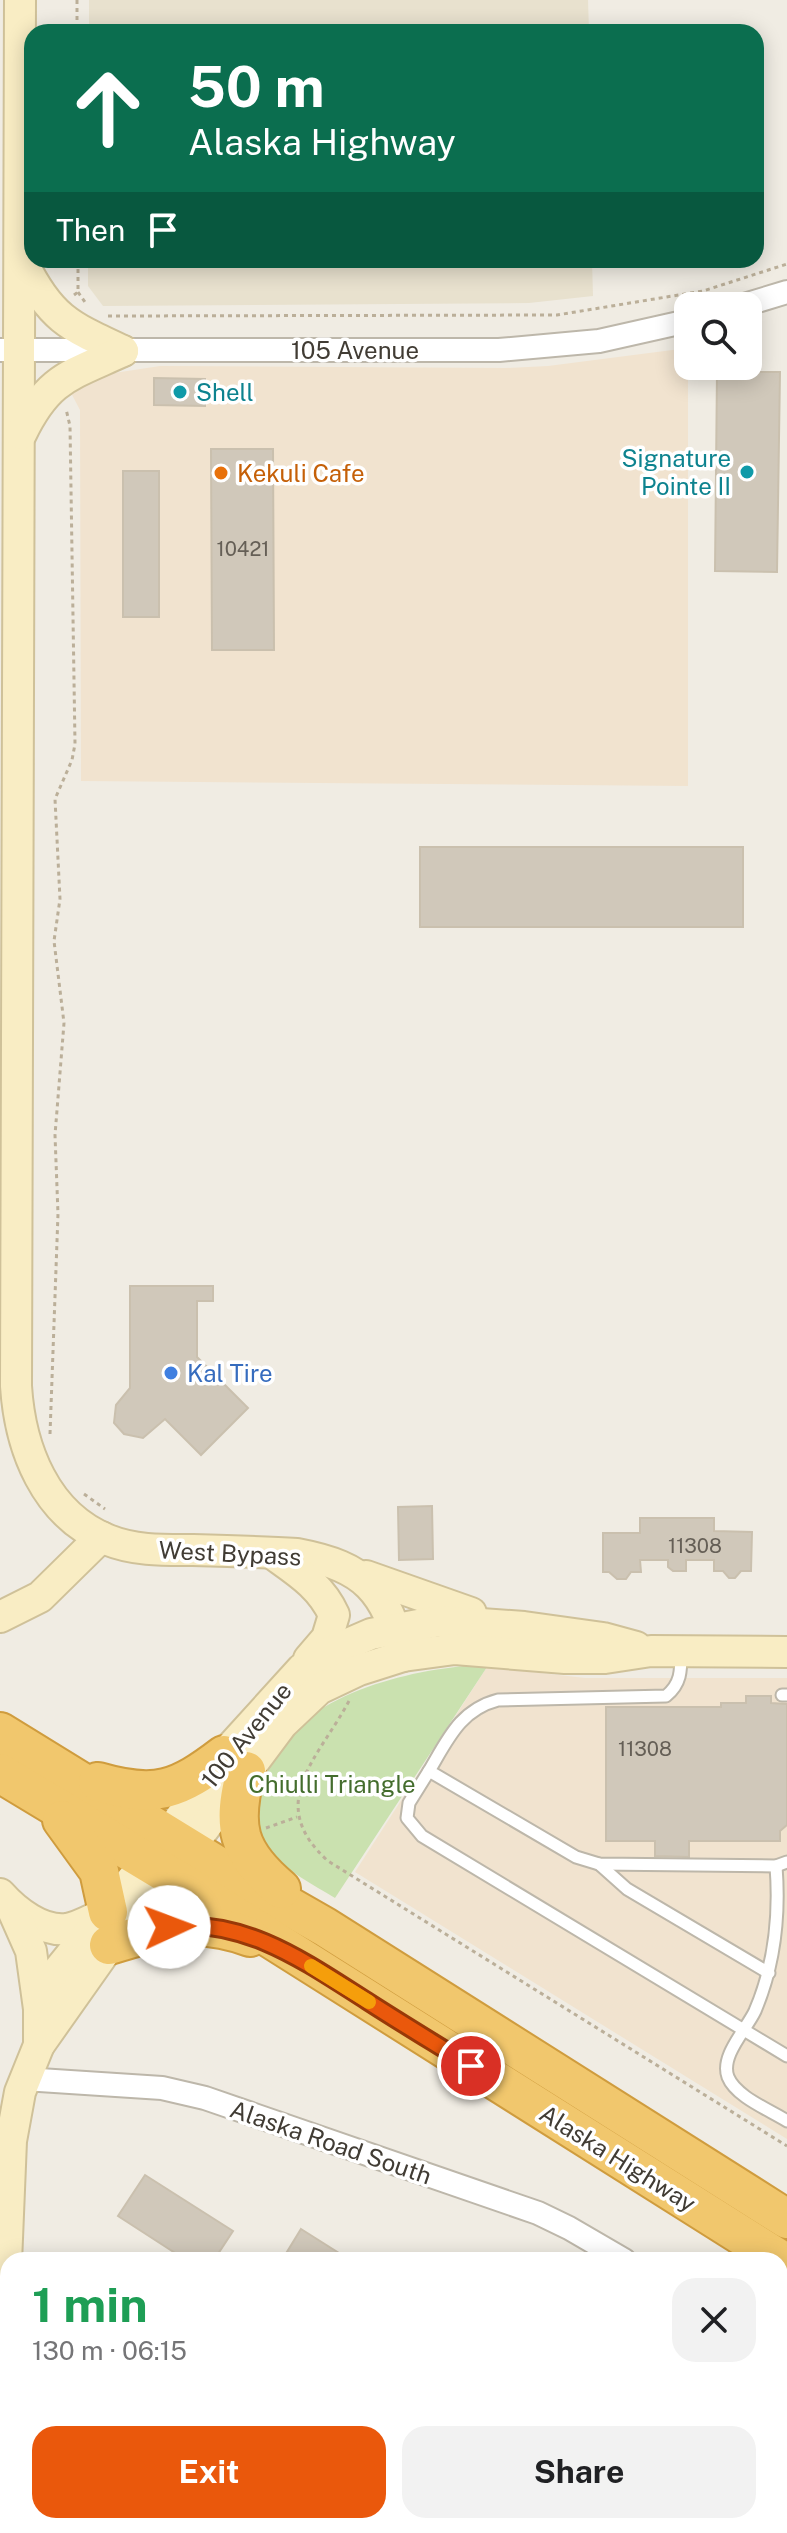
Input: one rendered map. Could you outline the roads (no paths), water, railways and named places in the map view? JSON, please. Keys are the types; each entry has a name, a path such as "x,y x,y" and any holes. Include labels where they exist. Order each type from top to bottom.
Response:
{"highway":[{"name":"Alaska Highway","path":"0,1732 57,1786 167,1854 325,1927 787,2219"},
{"path":"287,1951 224,1928 203,1925 108,1929 99,1871 57,1786 149,1791 171,1788 235,1763 236,1818 246,1853 259,1871 325,1927"},
{"name":"Alaska Highway","path":"0,1773 57,1786"},
{"name":"Alaska Highway","path":"167,1854 287,1951 768,2252"}],"main road":[{"path":"0,1617 40,1597 103,1523 62,1508 46,1488 25,1444 18,1414 19,440 10,350 19,256 20,0"},
{"path":"0,285 19,256"},
{"path":"19,256 24,266"},
{"path":"25,268 40,297 54,313 73,328 123,351"},
{"path":"19,440 35,405 51,387 123,351"},
{"path":"0,408 19,440"},
{"name":"West Bypass","path":"103,1523 153,1550 271,1553 320,1558 354,1571 383,1599 399,1642"},
{"path":"271,1553 311,1581 334,1615 327,1638 302,1669"},
{"path":"354,1571 456,1609 524,1627"},
{"name":"100 Avenue","path":"235,1763 319,1689 359,1670 399,1642 439,1621 524,1627 603,1638 666,1652"},
{"name":"100 Avenue","path":"108,1929 235,1763 302,1669 353,1641 399,1642 565,1658 666,1652 787,1652"},
{"path":"6,1901 53,1929 108,1929"},
{"path":"6,1901 31,1951 39,2009 39,2045"},
{"path":"39,2009 58,1971 108,1929"},
{"path":"8,2252 11,2141 24,2079 39,2045 108,1929"}],"street":[{"path":"762,300 787,292"},
{"name":"105 Avenue","path":"10,350 554,347 599,341 674,324"},
{"name":"Alaska Road South","path":"24,2079 162,2088 205,2098 538,2213 610,2252"}],"lane":[{"path":"666,1652 681,1674 676,1688 666,1696 498,1700 481,1704 459,1721 409,1803 407,1818 422,1836 787,2056"},
{"path":"429,1771 576,1857 599,1864 781,1864 783,1901 769,1973 746,2031 726,2059 728,2077 737,2090 787,2121"},
{"path":"599,1864 627,1889 769,1973"}],"place":[{"name":"Shell","path":"180,392"},
{"name":"Signature Pointe II","path":"747,472"},
{"name":"Kekuli Cafe","path":"221,473"},
{"name":"Kal Tire","path":"171,1373"}],"park label":[{"name":"Chiulli Triangle","path":"332,1784"}]}
